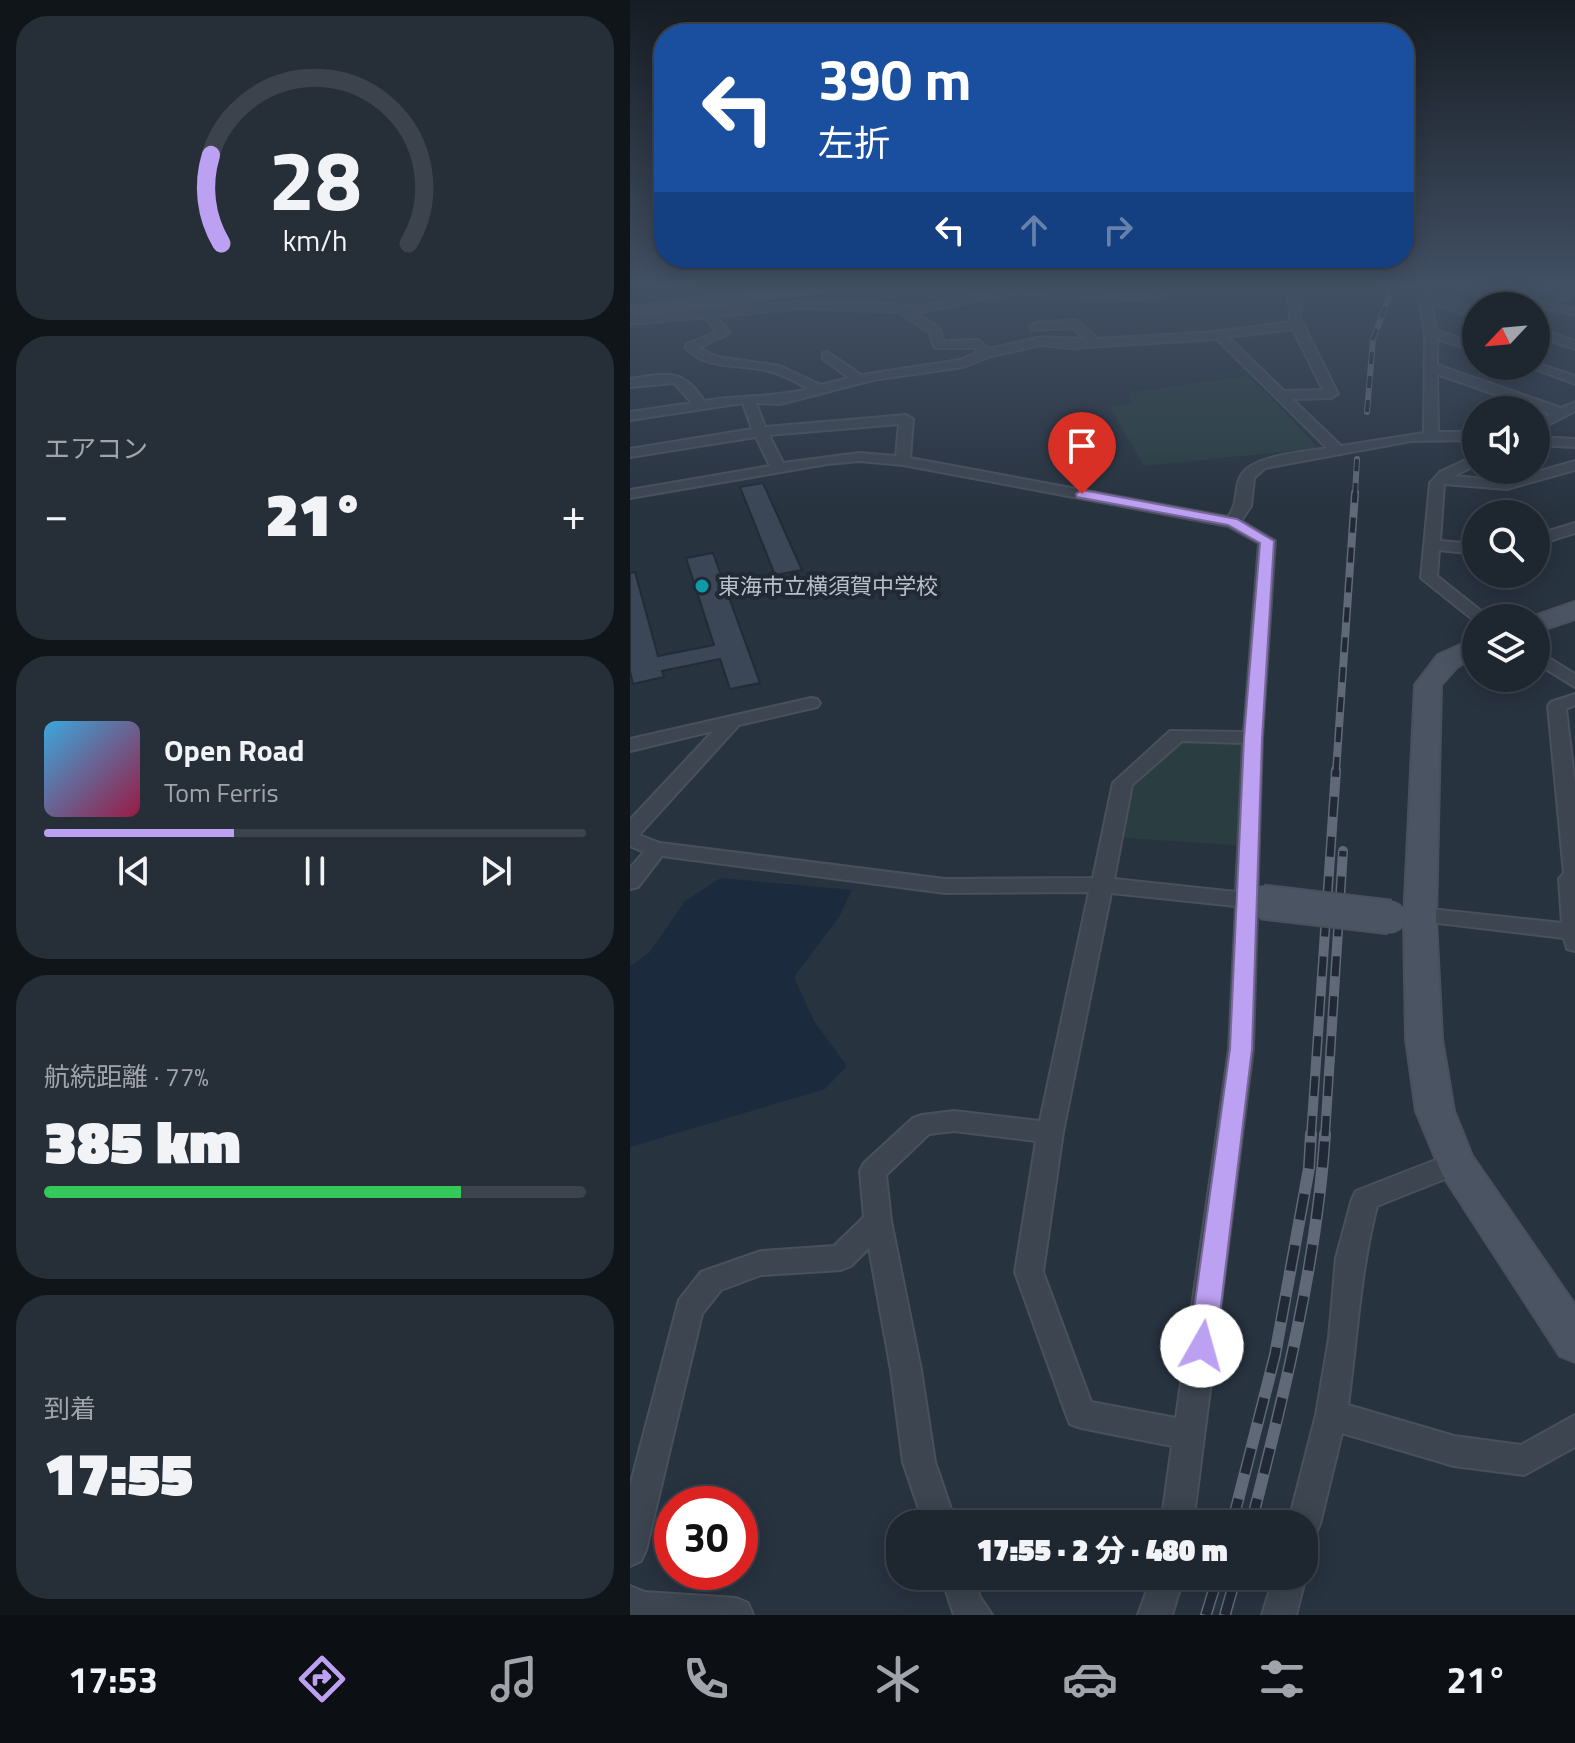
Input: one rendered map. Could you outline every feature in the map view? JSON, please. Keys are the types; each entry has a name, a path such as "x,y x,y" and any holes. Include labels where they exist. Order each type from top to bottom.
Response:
{"street":[{"path":"719,359 770,367 821,391"},
{"path":"831,359 859,380"},
{"path":"630,416 700,404 780,400 898,371 972,359"},
{"path":"1245,359 1336,449"},
{"path":"1282,395 1331,394 1314,359"},
{"path":"1430,359 1431,435"},
{"path":"1430,367 1568,410"},
{"path":"1550,372 1575,380"},
{"path":"630,383 673,377 690,386 700,404"},
{"path":"748,400 778,468"},
{"path":"1550,420 1568,410"},
{"path":"630,453 760,432 906,419 903,461"},
{"path":"1232,522 1244,506 1247,477 1260,465 1336,449 1431,435 1462,436"},
{"path":"1550,442 1575,443"},
{"path":"630,494 859,457 903,461 1232,522 1267,541 1253,738 1254,901 1241,1049 1179,1510"},
{"path":"1441,479 1507,485 1575,465"},
{"path":"1462,467 1437,483 1430,580 1463,604"},
{"path":"1550,536 1575,528"},
{"path":"1433,545 1462,548"},
{"path":"1550,619 1575,610"},
{"path":"1462,653 1446,660 1428,685 1410,917 1435,1111 1456,1163 1575,1342"},
{"path":"1550,665 1575,682"},
{"path":"1575,699 1557,706 1570,800 1575,874 1570,879 1575,943"},
{"path":"630,745 811,703"},
{"path":"630,832 734,720"},
{"path":"1191,1435 1081,1414 1029,1272 1050,1132 1123,783 1177,735 1253,738"},
{"path":"630,839 657,849 945,886 1102,885 1574,932"},
{"path":"630,882 657,849"},
{"path":"935,1510 919,1462 906,1370 878,1221 873,1171 922,1125 954,1121 1050,1132"},
{"path":"1307,1510 1331,1415 1343,1338 1350,1258 1365,1199 1456,1163"},
{"path":"630,1550 689,1309 711,1281 761,1263 841,1258 878,1221"},
{"path":"1331,1415 1454,1451 1524,1460 1575,1430"},
{"path":"962,1590 967,1607 975,1615"},
{"path":"1155,1615 1163,1590"},
{"path":"1279,1615 1286,1590"},
{"path":"630,1603 645,1609 736,1615"}],"green space":[{"path":"1245,376 1266,392 1318,448 1144,466 1110,407 1132,404 1128,393"},
{"path":"1177,735 1253,738 1248,846 1112,837 1123,783"}],"water":[{"path":"721,878 852,890 839,917 794,977 814,1021 847,1066 825,1089 630,1147 630,966 649,953 685,901"}],"building":[{"path":"763,483 802,570 775,575 740,487"},
{"name":"東海市立横須賀中学校","path":"713,553 760,683 730,689 720,659 662,671 664,677 633,684 630,671 630,573 635,572 658,656 714,645 686,558"}],"railway":[{"path":"1367,412 1371,359"},
{"path":"1355,495 1357,459"},
{"path":"1336,772 1355,493"},
{"path":"1311,1136 1336,770"},
{"path":"1325,1136 1343,851"},
{"path":"1236,1510 1275,1355 1309,1168 1311,1134"},
{"path":"1254,1510 1307,1281 1325,1134"},
{"path":"1206,1615 1214,1590"},
{"path":"1225,1615 1232,1590"}],"place":[{"name":"東海市立横須賀中学校","path":"702,586"}],"route":[{"path":"1082,494 1232,522 1267,541 1253,738 1241,1049 1202,1346"}]}
